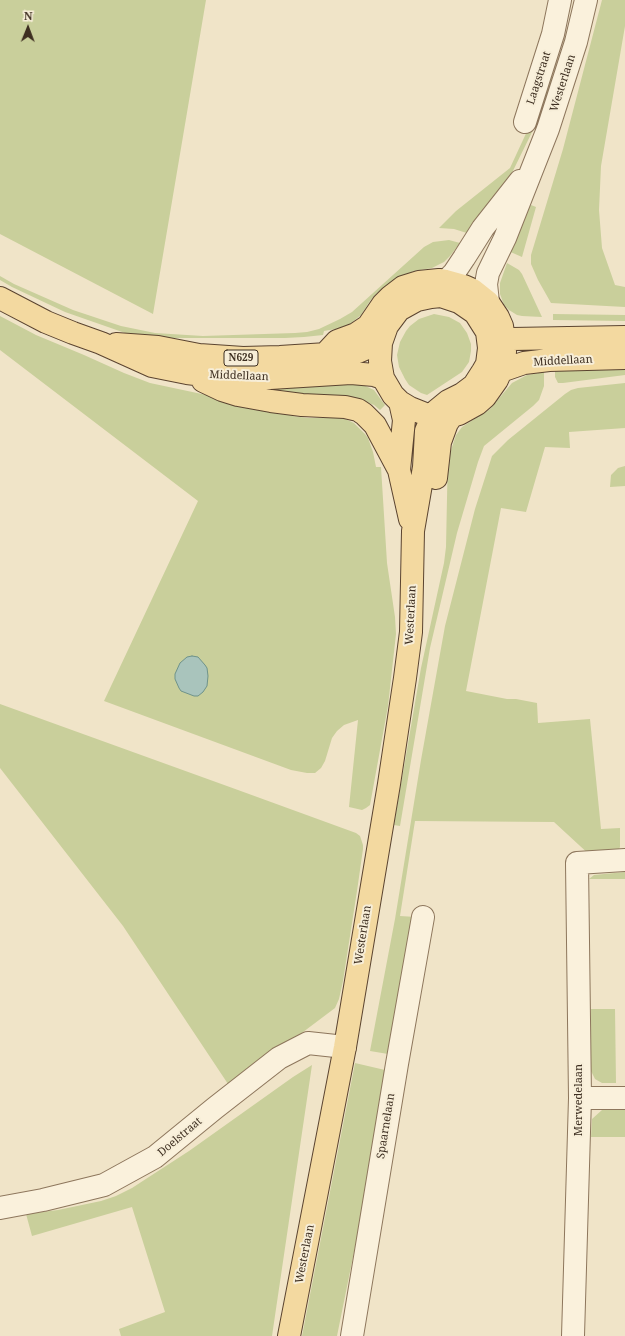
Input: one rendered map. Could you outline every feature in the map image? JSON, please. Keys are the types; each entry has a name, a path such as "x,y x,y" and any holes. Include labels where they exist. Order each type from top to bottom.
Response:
{"main road":[{"path":"431,297 446,281"},
{"path":"446,281 473,290 494,322 505,352 502,371 485,397 470,409 459,414 442,416 414,410 400,402 393,395 383,378 376,330 384,304 390,297 403,288 419,282 446,281"},
{"path":"376,330 393,317 399,310 416,300 441,296 451,298 466,306 480,319 494,322"},
{"name":"Middellaan","path":"0,298 46,322 100,343 152,366 188,373 228,378 270,378 351,373 374,375 383,378"},
{"path":"442,416 442,404 468,390 474,385 481,375 486,364 489,340 494,322"},
{"name":"Middellaan","path":"494,322 563,338 625,337"},
{"name":"Middellaan","path":"100,343 158,347 199,355 243,358 324,355 366,350 372,346 376,330"},
{"name":"Middellaan","path":"502,371 524,363 625,358"},
{"path":"188,373 222,390 238,395 278,402 345,407 358,410 369,418 375,426 399,470"},
{"name":"Westerlaan","path":"289,1336 345,1047 407,666 411,632 413,531 399,470 404,420 400,402"},
{"name":"Westerlaan","path":"413,531 436,478 440,442 447,423 442,416"}],"street":[{"name":"Laagstraat","path":"525,122 553,34 560,0"},
{"name":"Westerlaan","path":"494,322 486,284 488,273 505,238 548,129 576,42 586,0"},
{"path":"553,34 576,42"},
{"name":"Westerlaan","path":"446,281 454,274 483,228 534,163"},
{"name":"Merwedelaan","path":"573,1336 580,1098 577,863 625,860"},
{"name":"Spaarnelaan","path":"352,1336 396,1064 423,917"},
{"name":"Doelstraat","path":"0,1208 43,1200 104,1185 155,1157 278,1058 308,1043 345,1047"},
{"path":"580,1098 625,1098"}],"green space":[{"path":"0,0 206,0 153,314 0,234"},
{"path":"602,0 625,0 625,26 601,166 599,210 602,248 615,285 625,287 625,307 551,303 531,264 531,255 563,149"},
{"path":"546,76 553,77 546,100 507,183 470,234 454,229 439,228 456,211 510,168 529,127"},
{"path":"531,205 536,207 522,257 506,250"},
{"path":"449,240 460,243 444,262 432,268 414,271 396,279 377,293 361,315 350,324 341,328 324,331 323,335 304,337 154,338 128,334 65,312 0,280 0,276 14,284 73,310 121,326 155,333 203,336 307,332 319,329 352,312 424,247 433,242"},
{"path":"507,263 519,270 522,274 542,317 517,315 504,305 500,294 500,283"},
{"path":"434,314 449,317 460,323 467,333 471,344 471,351 469,362 462,372 427,395 409,385 399,367 397,355 400,342 410,326 419,319"},
{"path":"553,314 625,315 625,321 553,320"},
{"path":"0,316 36,335 150,383 291,413 292,416 308,418 343,418 354,423 365,434 373,452 376,467 381,467 387,563 396,634 388,706 370,805 362,810 349,807 358,720 344,725 337,731 332,738 325,761 321,768 315,773 307,773 291,770 104,701 198,501 0,350"},
{"path":"625,364 625,375 563,383 558,383 555,377 555,367"},
{"path":"544,372 544,386 539,400 484,446 478,462 457,533 430,648 400,826 394,825 421,668 444,563 446,547 448,450 451,450 456,435 462,427 490,409 512,383 527,375"},
{"path":"625,383 625,428 569,432 570,448 545,447 526,512 501,508 466,691 537,703 538,723 590,719 601,829 620,828 620,847 616,856 592,857 554,822 415,821 400,916 416,917 388,1054 370,1051 395,919 445,626 475,509 492,456 508,440 571,390"},
{"path":"361,384 374,390 385,405 380,410 374,405 361,400 269,394 269,387"},
{"path":"625,466 625,486 610,487 611,475 618,468"},
{"path":"0,704 356,833 360,836 363,849 357,891 343,981 339,999 335,1008 230,1087 123,926 0,768"},
{"path":"625,872 625,879 589,879 594,875"},
{"path":"591,1009 615,1009 616,1083 602,1083 595,1079 591,1071"},
{"path":"355,1063 385,1070 357,1237 337,1336 302,1336"},
{"path":"312,1065 272,1336 121,1336 119,1329 165,1312 132,1207 32,1236 26,1214 58,1210 101,1201 132,1188 189,1151"},
{"path":"602,1110 625,1110 625,1137 591,1137 592,1119"}],"water":[{"path":"187,657 198,657 207,668 207,686 198,696 181,691 175,679 175,674 180,663"}]}
